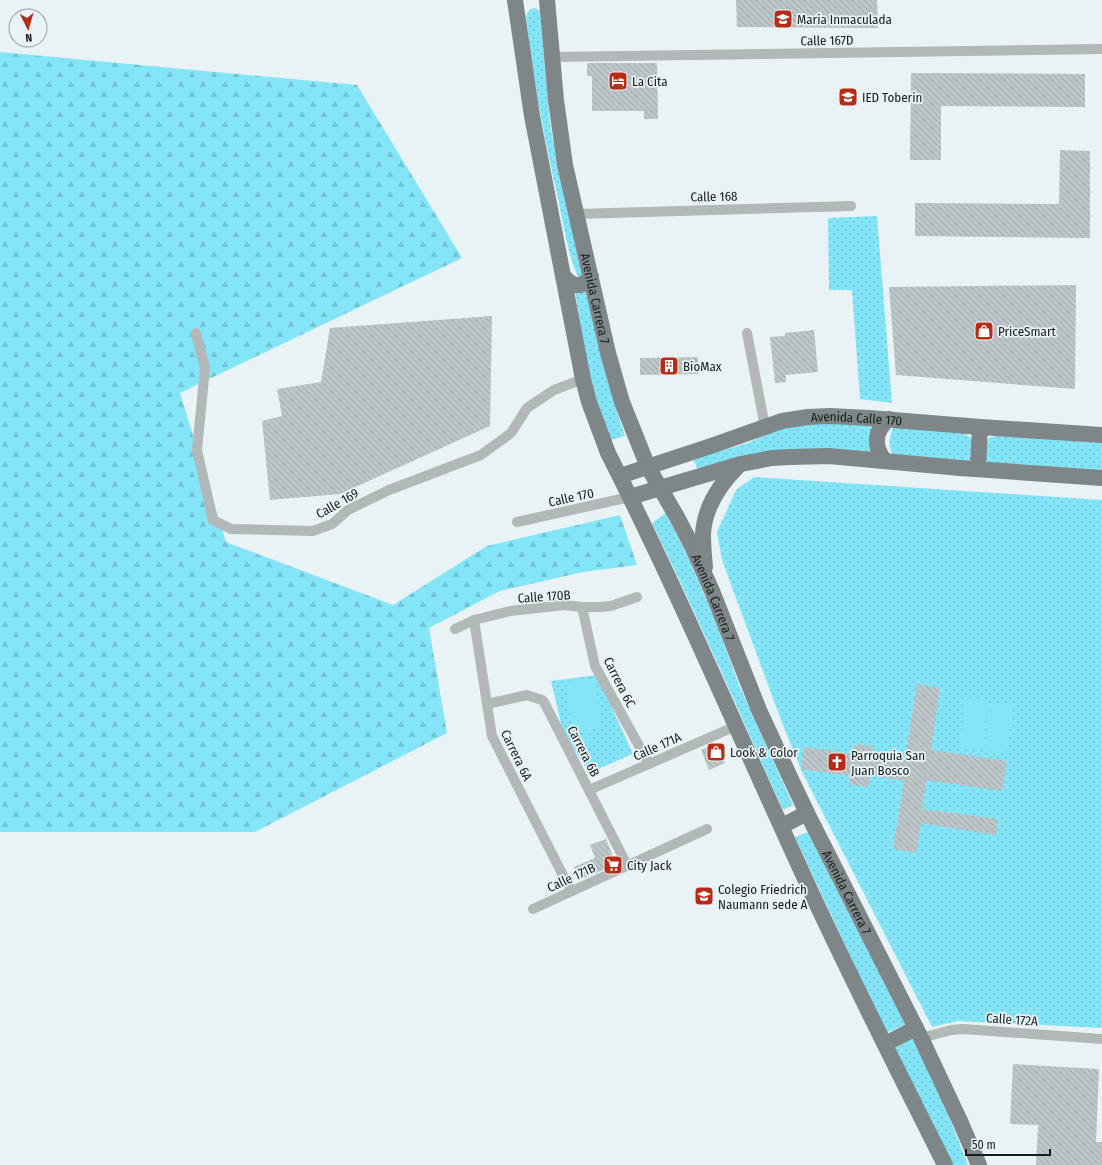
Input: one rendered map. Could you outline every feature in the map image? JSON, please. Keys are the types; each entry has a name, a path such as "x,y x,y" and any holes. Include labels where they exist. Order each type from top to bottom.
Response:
{"main road":[{"name":"Avenida Carrera 7","path":"515,0 532,116 583,379 588,402 596,424 608,453 704,652 736,726 840,954 946,1165"},
{"name":"Avenida Carrera 7","path":"547,0 556,100 562,145 608,353 622,402 648,467 692,546 706,576 759,710 807,813 919,1033 979,1165"},
{"path":"564,278 571,284 581,285 591,277"},
{"name":"Avenida Calle 170","path":"620,476 782,421 818,416 890,419 980,427 1102,435"},
{"path":"885,461 878,450 877,439 881,427 890,419"},
{"path":"978,469 980,427"},
{"path":"630,497 741,464 772,458 809,456 1102,478"},
{"path":"706,576 703,535 709,507 727,477 741,464"},
{"path":"782,826 807,813"},
{"path":"885,1044 919,1033"}],"street":[{"name":"Calle 167D","path":"552,58 1102,48"},
{"name":"Calle 168","path":"577,214 851,206"},
{"name":"Calle 169","path":"196,333 205,368 197,450 213,520 231,529 313,531 332,524 348,510 389,490 481,455 511,433 527,408 554,390 583,379"},
{"path":"747,333 765,427"},
{"name":"Calle 170","path":"517,522 630,497"},
{"name":"Calle 170B","path":"455,629 474,620 510,611 564,605 582,607 611,606 637,597"},
{"name":"Carrera 6C","path":"582,607 595,666 649,764"},
{"name":"Carrera 6A","path":"474,620 492,736 571,891"},
{"name":"Carrera 6B","path":"487,704 527,695 544,702 627,865"},
{"name":"Calle 171A","path":"589,790 736,726"},
{"name":"Calle 171B","path":"533,909 707,829"},
{"name":"Calle 172A","path":"919,1033 968,1029 1102,1039"}],"green space":[{"path":"535,8 540,11 550,123 558,168 585,276 579,279 567,242 544,134 536,87 526,17 527,13 531,9"},
{"path":"0,52 357,85 462,258 180,393 226,542 393,605 487,546 620,515 637,565 583,572 500,591 429,628 447,733 255,832 0,832"},
{"path":"877,216 892,403 860,399 852,290 829,290 828,218"},
{"path":"589,290 609,382 625,436 611,440 593,386 575,291"},
{"path":"831,422 873,426 872,454 700,473 693,459 748,443 774,431 803,424"},
{"path":"898,427 964,433 972,439 972,459 966,462 893,455 890,449 890,438 893,428"},
{"path":"999,435 1102,443 1102,471 989,463 985,460 986,444 989,438"},
{"path":"754,477 1102,500 1102,1028 958,1021 932,1027 802,772 781,720 722,560 717,532 736,490"},
{"path":"666,513 687,555 716,622 739,685 793,805 783,810 652,523"},
{"path":"597,675 633,754 589,773 563,732 551,681"},
{"path":"595,679 601,728 573,732 566,682"},
{"path":"966,698 988,701 982,749 960,747"},
{"path":"991,702 1013,705 1006,753 985,750"},
{"path":"808,832 906,1024 886,1033 795,837"},
{"path":"914,1037 948,1114 968,1165 952,1165 893,1049"}],"building":[{"path":"736,0 877,0 878,28 737,27"},
{"path":"587,63 657,63 658,119 644,119 644,111 592,111 592,76 587,76"},
{"path":"911,73 1085,74 1085,107 941,106 941,160 910,160"},
{"path":"1060,150 1090,151 1090,238 915,236 915,203 1059,204"},
{"name":"PriceSmart","path":"1076,285 1075,389 896,375 889,287"},
{"path":"492,316 490,426 340,494 270,500 262,421 282,416 277,389 321,382 330,328"},
{"path":"814,330 818,372 786,375 786,382 775,383 770,337 785,336 785,333"},
{"name":"BioMax","path":"698,357 698,374 640,375 640,358"},
{"path":"917,684 940,688 931,750 1007,761 1002,791 927,780 922,809 998,819 996,835 921,823 916,853 893,849 904,781 870,775 868,787 849,784 850,776 801,769 804,747 853,754 855,744 874,746 873,754 905,759"},
{"path":"716,743 725,763 709,770 701,750"},
{"path":"606,839 616,864 580,880 574,867 595,858 590,845"},
{"path":"1013,1064 1099,1069 1096,1142 1102,1142 1102,1165 1036,1165 1038,1125 1010,1124"}],"place":[{"name":"María Inmaculada","path":"783,19"},
{"name":"La Cita","path":"618,81"},
{"name":"IED Toberin","path":"848,97"},
{"name":"PriceSmart","path":"984,331"},
{"name":"BioMax","path":"669,366"},
{"name":"Look & Color","path":"716,752"},
{"name":"Parroquia San Juan Bosco","path":"837,762"},
{"name":"City Jack","path":"613,865"},
{"name":"Colegio Friedrich Naumann sede A","path":"704,896"}]}
